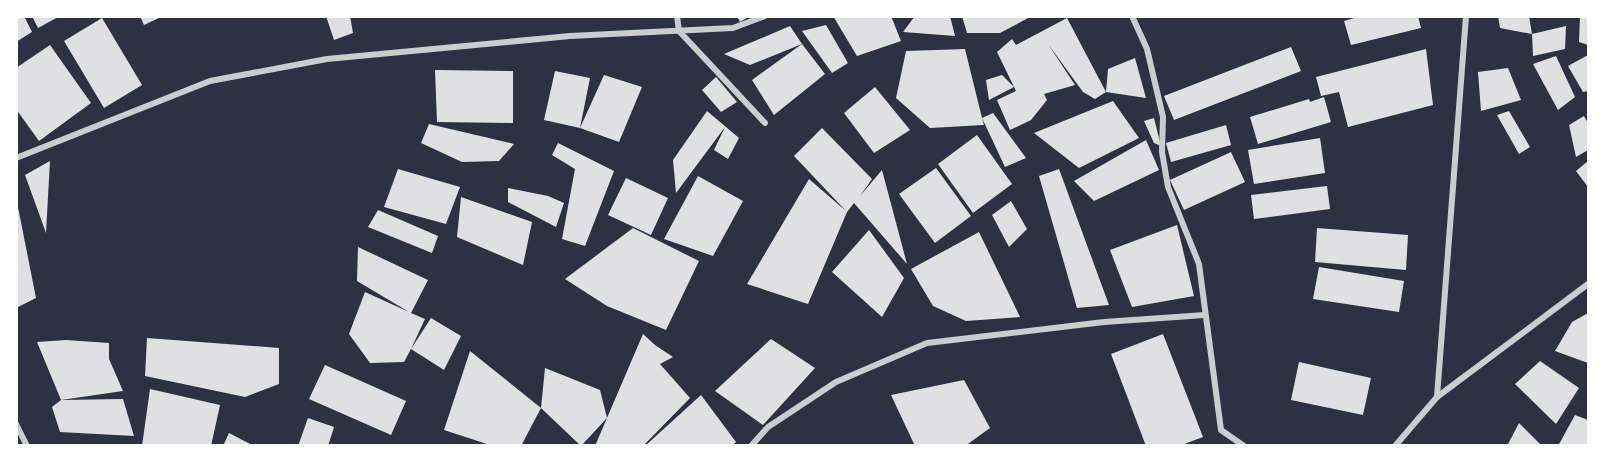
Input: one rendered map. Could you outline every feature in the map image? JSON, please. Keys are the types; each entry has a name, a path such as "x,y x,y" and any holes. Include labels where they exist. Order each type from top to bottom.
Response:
{"street":[{"path":"677,16 679,31 765,123"},
{"path":"16,158 222,78 339,58 570,36 733,28 765,16"},
{"path":"1132,16 1147,49 1163,117 1162,153 1168,187 1200,264 1221,430 1244,446"},
{"path":"1437,397 1466,16"},
{"path":"1395,446 1437,397 1588,284"},
{"path":"751,446 768,427 836,382 927,343 1104,322 1205,315"},
{"path":"16,424 27,446"}],"building":[{"path":"16,16 24,16 32,32 16,42"},
{"path":"32,16 60,16 38,28"},
{"path":"140,16 163,16 144,25"},
{"path":"326,16 350,16 353,33 334,40"},
{"path":"737,16 750,16 740,22"},
{"path":"833,16 891,16 901,41 857,56"},
{"path":"915,16 950,16 955,36 903,32"},
{"path":"962,16 1032,16 1000,33 967,33"},
{"path":"1361,16 1418,16 1421,28 1351,45 1344,21"},
{"path":"1498,16 1529,16 1532,34 1500,28"},
{"path":"1580,16 1588,16 1588,45 1579,42"},
{"path":"102,18 142,85 104,108 64,41"},
{"path":"1067,18 1106,92 1095,99 1083,92 1048,44 1075,85 1044,94 1047,100 1031,120 1010,130 997,100 1016,91 997,52 1012,39 1016,45"},
{"path":"826,25 848,63 832,73 802,31"},
{"path":"790,26 802,44 750,65 724,54"},
{"path":"1566,26 1565,49 1533,56 1532,34"},
{"path":"802,44 825,74 774,115 752,80"},
{"path":"50,45 91,103 39,141 16,109 16,68"},
{"path":"1291,47 1301,71 1174,120 1164,96"},
{"path":"965,49 984,125 930,128 896,98 906,51"},
{"path":"1426,49 1433,105 1348,127 1339,92 1321,96 1316,77"},
{"path":"1588,55 1588,91 1583,92 1568,66"},
{"path":"1556,56 1575,97 1558,110 1533,64"},
{"path":"1135,58 1146,98 1106,92 1108,69"},
{"path":"1508,68 1521,100 1481,111 1478,72"},
{"path":"435,70 513,71 513,123 437,122"},
{"path":"555,71 590,78 580,128 544,120"},
{"path":"604,75 642,87 619,142 580,128"},
{"path":"1002,75 1014,87 989,100 986,80"},
{"path":"716,77 737,102 721,112 702,90"},
{"path":"875,87 910,130 874,153 844,113"},
{"path":"1324,97 1331,122 1258,144 1250,117 1309,99 1310,102"},
{"path":"1113,101 1139,138 1079,168 1034,133"},
{"path":"707,111 739,138 728,159 714,150 725,127 676,193 673,160"},
{"path":"1509,111 1530,147 1519,154 1497,115"},
{"path":"993,113 1026,158 1005,167 982,118"},
{"path":"1584,116 1588,123 1588,150 1576,157 1569,125"},
{"path":"1154,118 1161,146 1154,143 1144,121"},
{"path":"429,124 514,144 499,161 462,162 421,143"},
{"path":"1226,125 1231,145 1171,162 1166,143"},
{"path":"822,128 872,179 860,196 882,170 907,264 854,203 847,212 808,304 747,284 809,179 846,211 794,156"},
{"path":"977,135 1012,184 973,213 938,164"},
{"path":"1320,138 1325,173 1254,184 1248,150"},
{"path":"1146,140 1159,170 1094,201 1074,181"},
{"path":"558,143 614,171 585,246 562,239 575,169 552,155"},
{"path":"1231,152 1245,182 1184,210 1170,180"},
{"path":"50,161 46,233 25,175"},
{"path":"1588,161 1588,187 1576,171"},
{"path":"936,168 971,216 935,243 899,194"},
{"path":"398,169 460,187 446,224 384,207"},
{"path":"1059,169 1109,305 1077,308 1039,176"},
{"path":"698,176 743,201 713,256 664,239"},
{"path":"626,178 668,198 651,235 608,215"},
{"path":"1327,186 1330,209 1254,219 1251,195"},
{"path":"508,188 548,196 564,203 556,227 508,202"},
{"path":"16,197 36,298 16,308"},
{"path":"461,197 532,222 523,265 457,237"},
{"path":"1011,201 1027,229 1009,247 992,215"},
{"path":"378,210 438,236 432,253 368,227"},
{"path":"1177,225 1194,296 1132,307 1110,250"},
{"path":"633,228 699,261 666,330 607,306 565,279"},
{"path":"1317,228 1408,235 1406,270 1315,262"},
{"path":"869,230 904,278 882,317 832,272"},
{"path":"979,232 1020,317 966,321 933,306 911,269"},
{"path":"358,247 428,280 411,313 425,319 404,362 370,363 349,334 365,292 409,312 357,281"},
{"path":"1319,267 1404,281 1399,312 1313,299"},
{"path":"1588,313 1588,363 1555,351 1572,322"},
{"path":"431,318 461,336 444,370 411,349"},
{"path":"643,334 673,357 660,364 690,398 643,446 595,446"},
{"path":"1163,334 1203,437 1179,446 1146,446 1111,354"},
{"path":"147,338 279,348 279,384 245,397 145,376"},
{"path":"771,339 815,368 763,425 715,391"},
{"path":"66,340 109,343 109,359 123,391 61,400 37,342"},
{"path":"470,351 541,408 521,446 493,446 444,430"},
{"path":"1540,361 1579,388 1556,424 1515,384"},
{"path":"1299,362 1371,378 1363,415 1291,400"},
{"path":"325,365 406,401 391,435 309,399"},
{"path":"545,368 600,390 607,418 581,446 541,408"},
{"path":"964,380 990,428 965,446 915,446 891,395"},
{"path":"150,389 220,405 211,446 142,446"},
{"path":"701,395 736,442 732,446 645,446"},
{"path":"123,399 134,436 60,432 52,407 61,400"},
{"path":"1575,415 1588,420 1588,446 1558,446"},
{"path":"308,418 334,427 328,446 298,446"},
{"path":"1519,423 1542,446 1507,446"},
{"path":"229,433 254,446 223,446"}]}
